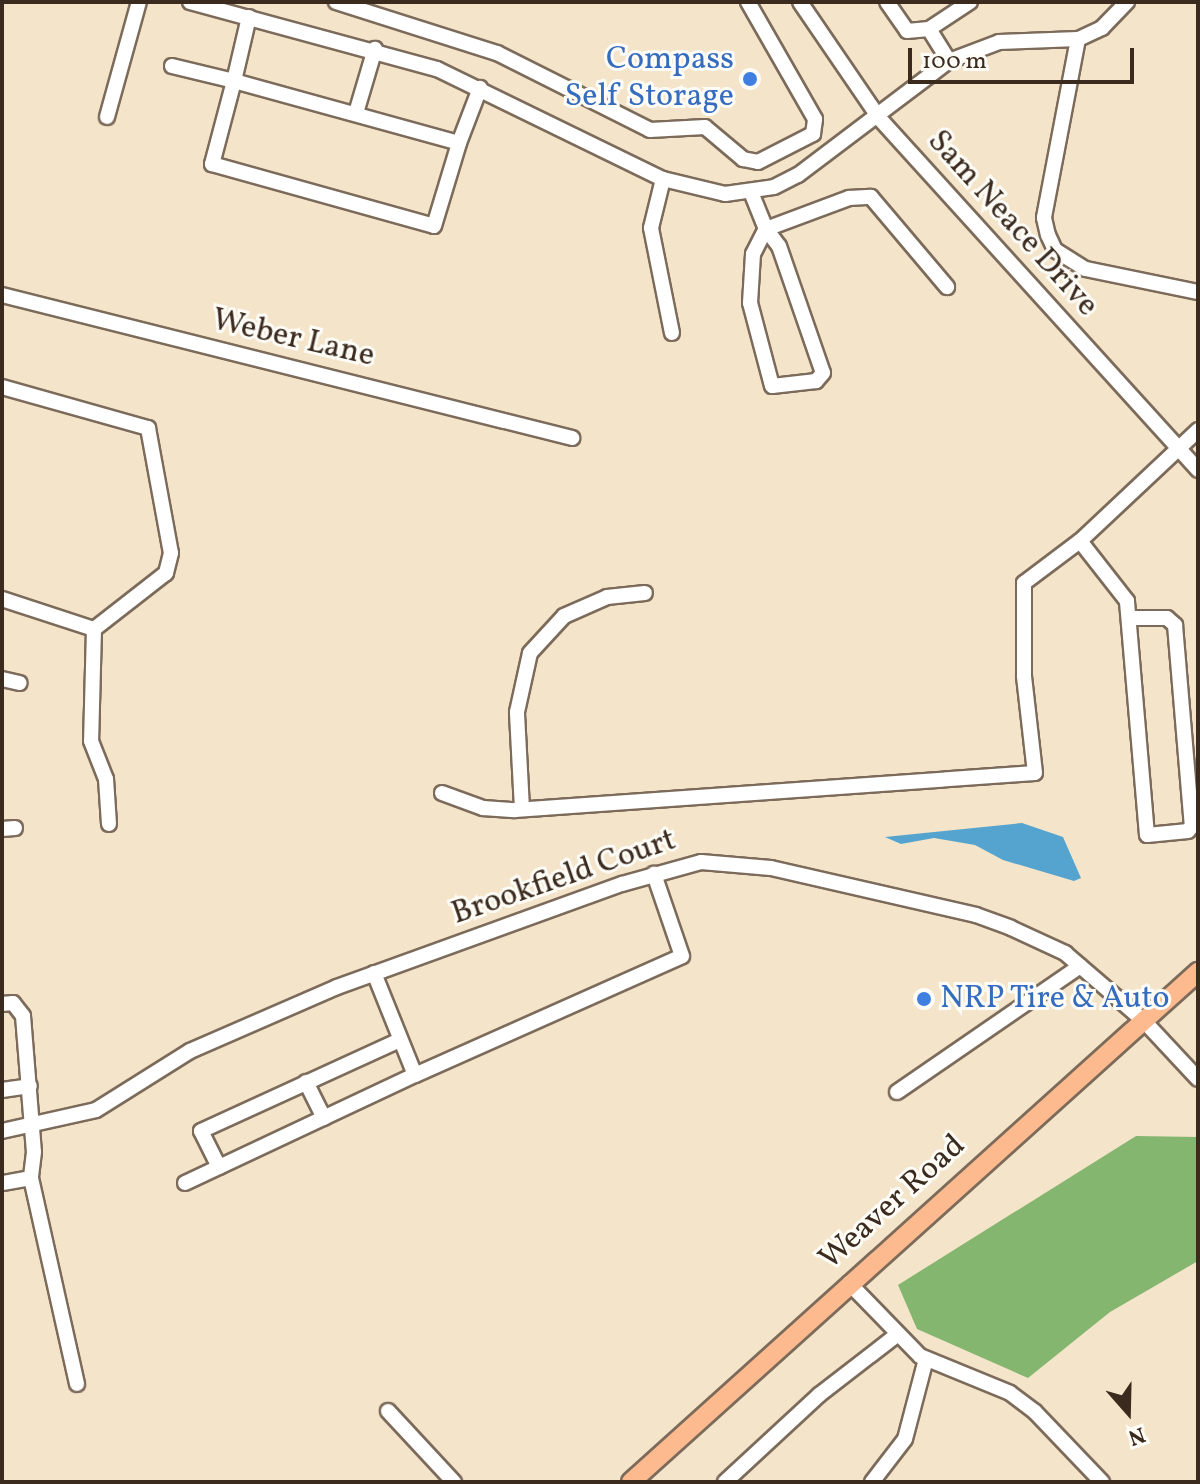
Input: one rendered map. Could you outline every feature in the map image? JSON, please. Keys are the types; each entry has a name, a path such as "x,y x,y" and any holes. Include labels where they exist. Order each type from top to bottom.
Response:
{"main road":[{"name":"Weaver Road","path":"631,1482 1198,972"}],"street":[{"path":"107,117 139,2"},
{"path":"190,2 375,49 480,88 663,179 706,192 751,192 798,175 879,118 949,61 999,42 1078,39 1102,28 1127,2"},
{"path":"336,2 497,53 650,130 705,127 743,159 758,162 813,134 815,119 748,2"},
{"name":"Sam Neace Drive","path":"800,2 879,118 1198,470"},
{"path":"887,2 907,31 929,29 970,2"},
{"path":"249,17 212,164 434,226 459,143 480,88"},
{"path":"929,29 949,61"},
{"path":"1078,39 1044,218 1052,243 1069,262 1086,269 1198,292"},
{"path":"356,113 375,49"},
{"path":"172,66 459,143"},
{"path":"663,179 651,228 672,333"},
{"path":"751,192 766,229 779,246 823,373 816,381 772,386 750,303 753,254 766,229 849,198 871,197 947,287"},
{"name":"Weber Lane","path":"2,295 572,438"},
{"path":"2,387 148,428 171,553 166,573 94,629"},
{"path":"442,793 483,808 522,809 1035,773 1024,676 1024,583 1080,541 1198,430"},
{"path":"1080,541 1127,601 1147,835 1188,831 1192,826 1175,625 1167,618 1129,618"},
{"path":"522,809 517,712 530,653 564,616 607,597 645,593"},
{"path":"2,599 94,629"},
{"path":"94,629 91,741 106,779 109,824"},
{"path":"2,679 20,683"},
{"name":"Brookfield Court","path":"2,1131 33,1127 96,1110 190,1051 374,973 654,874 701,862 771,868 976,915 1065,953 1144,1021 1198,1079"},
{"path":"185,1183 415,1075 682,956 654,874"},
{"path":"897,1092 1080,966"},
{"path":"374,973 415,1075"},
{"path":"2,1004 13,1003 23,1016 33,1127 31,1178 77,1384"},
{"path":"219,1167 201,1131 400,1040"},
{"path":"306,1082 324,1118"},
{"path":"2,1090 30,1086"},
{"path":"2,1183 31,1178"},
{"path":"849,1283 926,1359 1010,1393 1035,1412 1102,1482"},
{"path":"725,1482 819,1395 898,1334"},
{"path":"872,1482 905,1439 926,1359"},
{"path":"388,1411 454,1482"}],"green space":[{"path":"1136,1136 1198,1137 1198,1261 1110,1312 1028,1378 917,1329 898,1285"}],"water":[{"path":"1022,823 1063,837 1081,878 1074,881 1003,860 975,845 934,838 901,844 885,837"}],"place":[{"name":"Compass Self Storage","path":"750,79"},
{"name":"NRP Tire & Auto","path":"924,999"}]}
